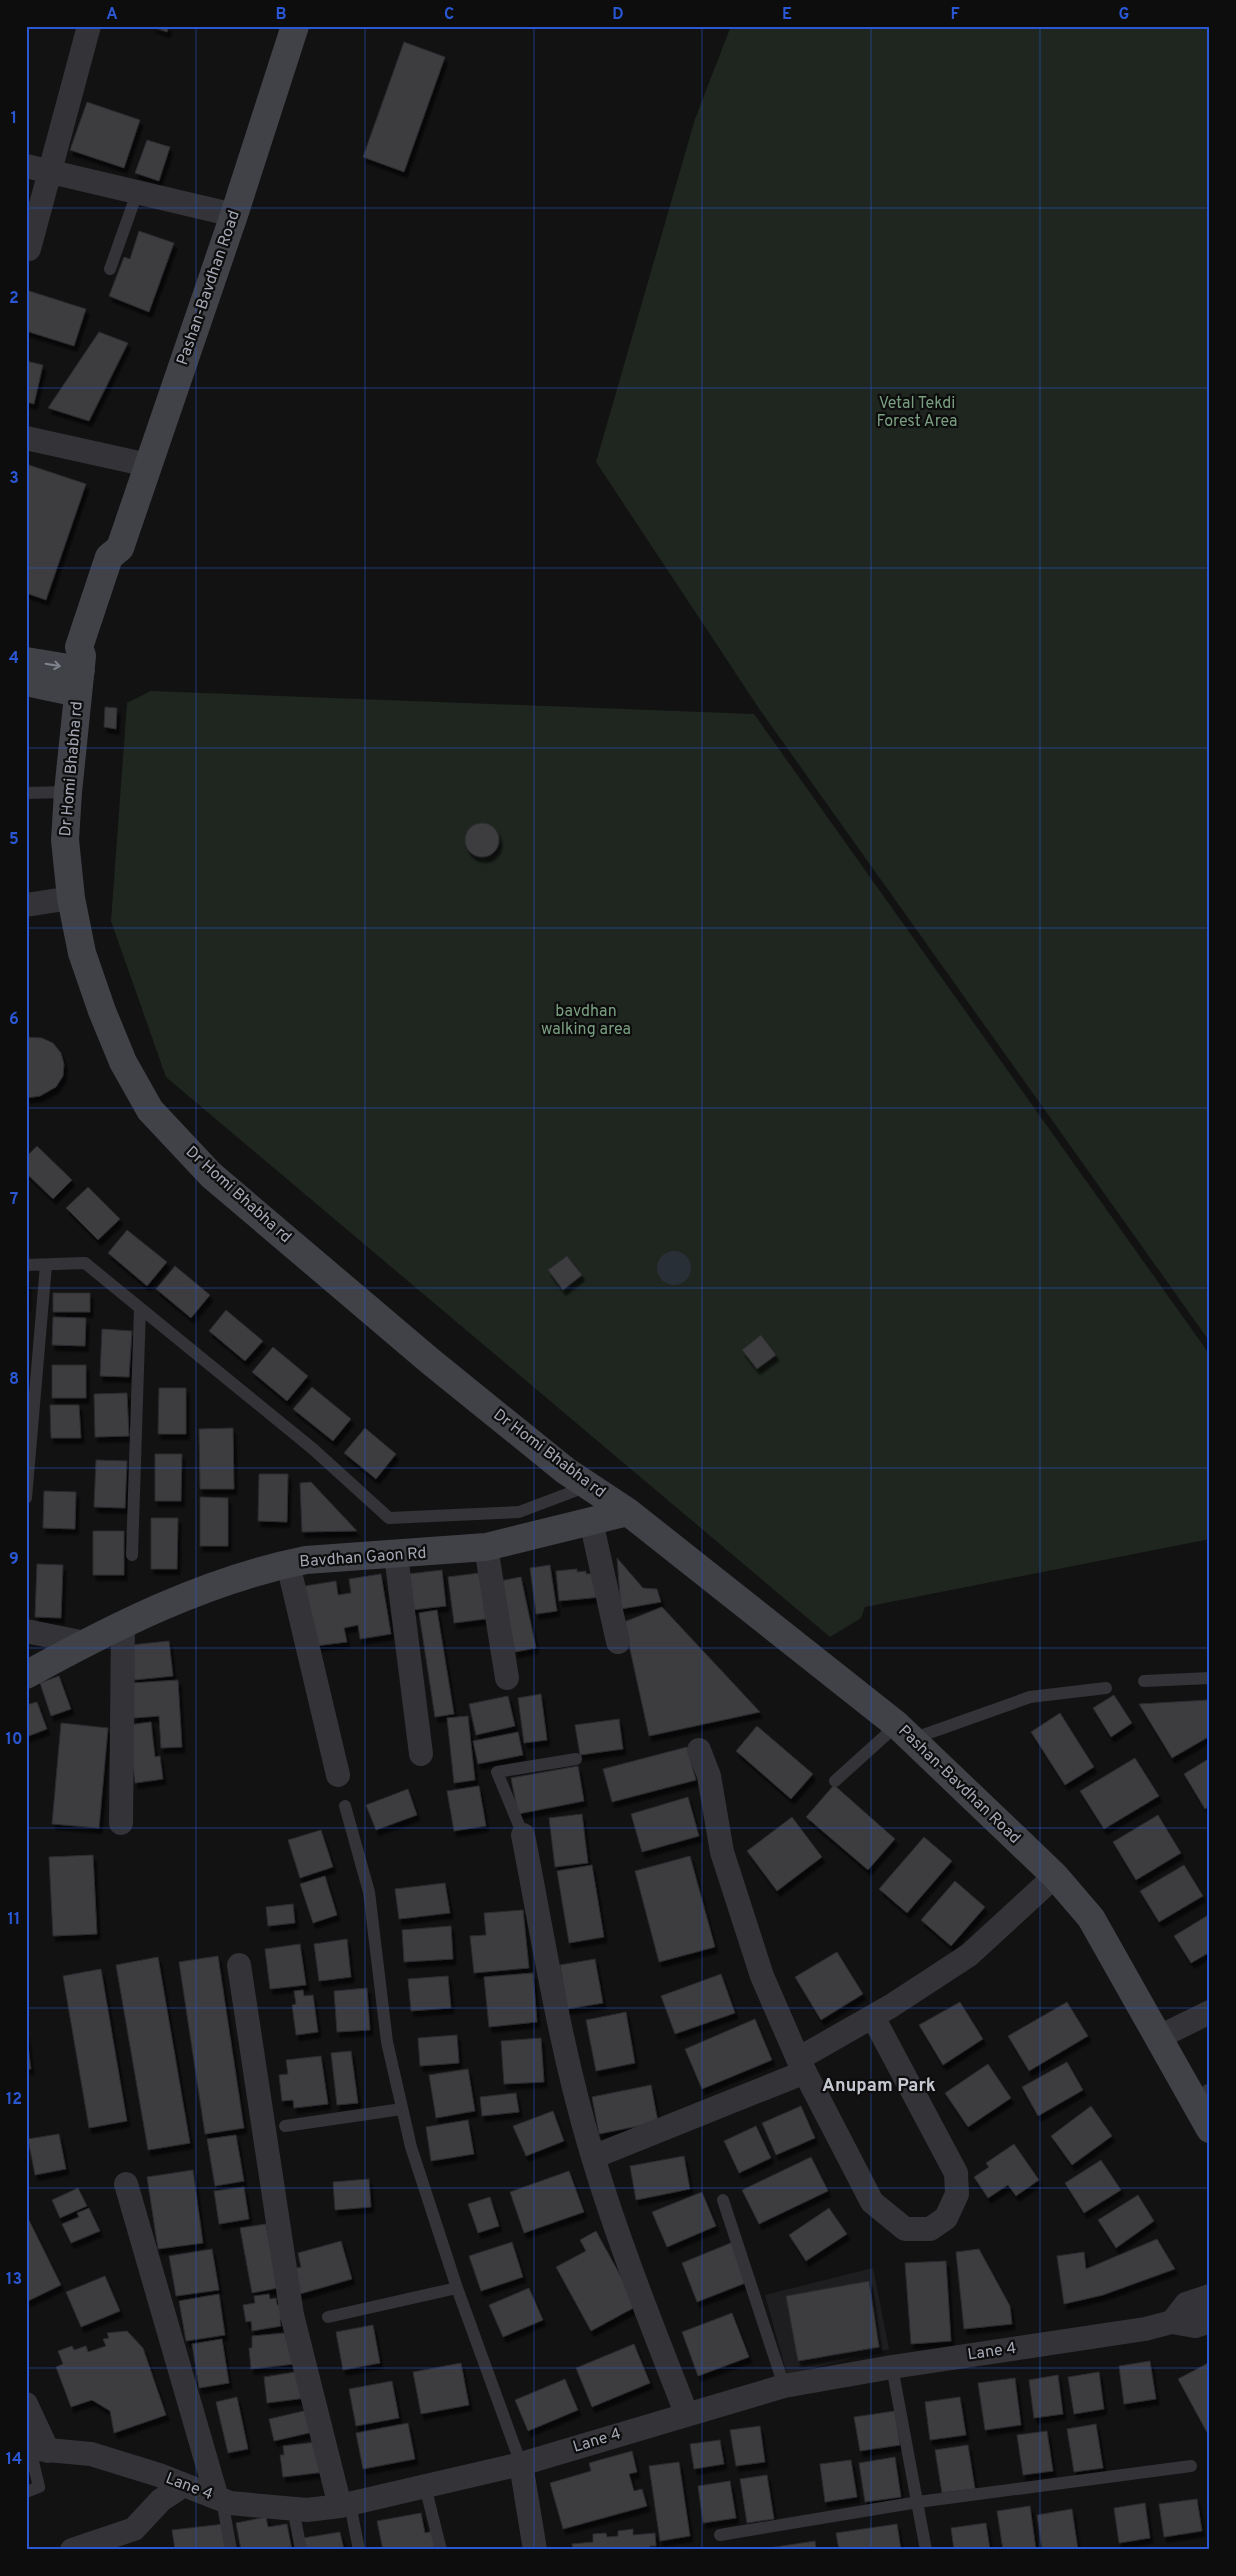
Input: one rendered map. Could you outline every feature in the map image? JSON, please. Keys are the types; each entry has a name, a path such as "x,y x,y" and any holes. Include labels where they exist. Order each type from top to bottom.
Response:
{"main road":[{"name":"Pashan-Bavdhan Road","path":"80,673 93,651 125,560 120,548 234,215 295,26"},
{"path":"26,661 80,673"},
{"path":"26,682 80,673"},
{"name":"Dr Homi Bhabha rd","path":"80,673 65,840 70,898 82,953 102,1011 123,1062 150,1110 211,1175 350,1295 566,1471 628,1512"},
{"name":"Pashan-Bavdhan Road","path":"628,1512 905,1732 1055,1876 1091,1918 1158,2038 1201,2094 1210,2129"},
{"name":"Bavdhan Gaon Rd","path":"26,1675 123,1624 199,1591 288,1564 306,1560 486,1547 628,1512"}],"street":[{"path":"29,249 89,26"},
{"path":"26,166 234,215"},
{"path":"26,438 148,465"},
{"path":"26,905 70,898"},
{"path":"591,1521 618,1642"},
{"path":"486,1547 506,1678"},
{"path":"396,1554 421,1754"},
{"path":"288,1564 338,1775"},
{"path":"121,1823 123,1624"},
{"path":"26,1631 85,1643"},
{"path":"699,1750 709,1776 722,1852 762,1976 802,2065 872,2202 905,2229 930,2230 946,2218 957,2194 956,2173 873,2017"},
{"path":"523,1835 566,2055 593,2157 633,2276 686,2413"},
{"path":"593,2157 802,2065 969,1955 1055,1876"},
{"path":"238,1965 263,2138 292,2315 345,2505"},
{"path":"1158,2038 1210,2012"},
{"path":"126,2184 220,2499"},
{"path":"1172,2322 1186,2304 1210,2296"},
{"name":"Lane 4","path":"35,2449 91,2454 184,2485 230,2503 307,2510 345,2505 521,2464 686,2413 784,2386 892,2367 1145,2329 1172,2322 1195,2326 1210,2321"},
{"path":"26,2404 35,2449"},
{"path":"521,2464 536,2550"},
{"path":"72,2550 136,2540 161,2500 184,2485"}],"lane":[{"path":"110,268 137,193"},
{"path":"26,793 68,792"},
{"path":"26,1265 85,1263 313,1449 389,1518 519,1512 588,1486"},
{"path":"26,1498 46,1265"},
{"path":"132,1555 140,1308"},
{"path":"1144,1682 1210,1678"},
{"path":"835,1781 905,1732 1030,1697 1106,1688"},
{"path":"523,1835 497,1772 576,1759"},
{"path":"345,1806 369,1892 387,2042 411,2147 457,2288 521,2464"},
{"path":"285,2126 402,2109"},
{"path":"723,2200 784,2386"},
{"path":"328,2317 457,2288"},
{"path":"892,2367 926,2550"},
{"path":"26,2492 38,2487 35,2449"},
{"path":"720,2535 918,2502 1191,2466"},
{"path":"425,2486 441,2550"},
{"path":"220,2499 230,2550"},
{"path":"345,2505 359,2550"},
{"path":"293,2508 301,2550"}],"shaded area":[{"path":"674,1251 686,1256 691,1268 686,1280 674,1285 662,1280 657,1268 662,1256"},
{"path":"873,2268 889,2349 787,2375 765,2295"}],"green space":[{"name":"Vetal Tekdi Forest Area","path":"731,26 1210,26 1210,1342 760,710 596,462 695,119"},
{"name":"bavdhan walking area","path":"151,691 754,714 1210,1355 1210,1539 865,1607 861,1618 830,1637 166,1077 111,921 127,703"}],"building":[{"path":"150,26 169,26 167,32"},
{"path":"404,42 445,57 404,172 363,157"},
{"path":"87,102 140,120 124,168 70,150"},
{"path":"147,140 170,147 159,181 135,173"},
{"path":"139,231 174,243 149,312 109,296 124,257 130,259"},
{"path":"26,290 86,309 74,346 26,331"},
{"path":"99,332 128,343 89,421 48,408"},
{"path":"26,361 43,365 34,404 26,402"},
{"path":"26,464 86,484 46,600 26,593"},
{"path":"105,707 117,708 116,729 104,727"},
{"path":"482,823 489,824 494,828 498,833 498,847 494,852 489,856 482,857 475,856 470,852 466,847 465,840 466,833 470,828 475,824"},
{"path":"26,1037 42,1038 53,1043 61,1053 64,1064 63,1076 56,1087 40,1096 26,1098"},
{"path":"37,1146 72,1180 53,1199 26,1173 26,1157"},
{"path":"88,1187 120,1219 98,1240 66,1208"},
{"path":"127,1230 167,1262 147,1286 108,1253"},
{"path":"567,1256 582,1275 563,1290 548,1270"},
{"path":"175,1266 210,1295 191,1318 156,1289"},
{"path":"26,1282 28,1282 27,1307 26,1307"},
{"path":"53,1293 90,1293 90,1312 53,1312"},
{"path":"226,1310 263,1341 245,1361 209,1331"},
{"path":"53,1317 86,1318 85,1346 52,1345"},
{"path":"102,1329 132,1331 129,1377 100,1376"},
{"path":"761,1335 776,1355 757,1369 742,1350"},
{"path":"273,1347 308,1376 287,1401 252,1372"},
{"path":"52,1365 86,1365 86,1398 52,1398"},
{"path":"312,1387 351,1419 333,1441 293,1409"},
{"path":"159,1388 186,1388 186,1434 158,1434"},
{"path":"127,1393 129,1436 95,1437 94,1394"},
{"path":"50,1405 79,1405 81,1438 51,1438"},
{"path":"233,1428 234,1489 200,1489 199,1429"},
{"path":"365,1428 396,1454 376,1479 344,1453"},
{"path":"155,1454 182,1454 181,1501 155,1501"},
{"path":"96,1460 127,1461 125,1508 94,1507"},
{"path":"259,1474 288,1474 287,1522 258,1521"},
{"path":"311,1482 357,1531 302,1532 300,1483"},
{"path":"44,1491 76,1492 75,1529 43,1528"},
{"path":"200,1497 228,1498 228,1546 200,1546"},
{"path":"151,1518 178,1518 177,1569 151,1569"},
{"path":"93,1531 124,1531 124,1575 93,1575"},
{"path":"617,1558 643,1588 657,1589 661,1602 621,1609"},
{"path":"37,1564 63,1565 61,1618 35,1617"},
{"path":"550,1565 557,1611 536,1614 530,1568"},
{"path":"577,1569 577,1572 586,1571 586,1574 599,1573 601,1597 559,1601 556,1571"},
{"path":"442,1570 446,1606 412,1610 408,1574"},
{"path":"487,1572 493,1618 454,1623 448,1577"},
{"path":"381,1574 391,1634 360,1639 358,1625 344,1628 347,1642 315,1646 305,1586 336,1581 338,1595 351,1593 349,1579"},
{"path":"521,1577 536,1648 515,1652 500,1581"},
{"path":"662,1607 760,1712 649,1736 624,1622"},
{"path":"437,1610 454,1714 435,1717 419,1613"},
{"path":"169,1641 173,1676 134,1680 130,1645"},
{"path":"59,1676 71,1709 51,1716 40,1683"},
{"path":"178,1680 182,1747 161,1748 159,1716 134,1718 132,1683"},
{"path":"541,1694 547,1740 524,1743 518,1698"},
{"path":"1114,1695 1132,1723 1111,1737 1093,1708"},
{"path":"508,1696 515,1726 476,1735 469,1704"},
{"path":"1208,1700 1210,1702 1210,1736 1172,1758 1139,1704"},
{"path":"37,1702 47,1729 26,1737 26,1705"},
{"path":"1060,1713 1094,1767 1065,1785 1031,1732"},
{"path":"468,1716 475,1780 454,1783 447,1718"},
{"path":"619,1719 623,1749 580,1755 575,1725"},
{"path":"151,1722 155,1757 160,1756 163,1779 135,1783 128,1725"},
{"path":"61,1723 108,1728 99,1828 52,1824"},
{"path":"757,1726 813,1774 791,1799 736,1751"},
{"path":"518,1732 523,1755 478,1764 473,1741"},
{"path":"687,1747 696,1780 612,1802 603,1769"},
{"path":"1135,1758 1159,1796 1104,1829 1080,1791"},
{"path":"1210,1758 1210,1806 1205,1809 1184,1774"},
{"path":"578,1766 584,1801 518,1814 511,1778"},
{"path":"834,1785 895,1839 868,1870 806,1817"},
{"path":"479,1786 486,1826 454,1831 447,1791"},
{"path":"408,1789 417,1815 376,1830 366,1805"},
{"path":"688,1797 699,1836 642,1852 631,1814"},
{"path":"582,1814 588,1863 555,1867 549,1818"},
{"path":"1158,1815 1181,1853 1136,1880 1113,1842"},
{"path":"792,1817 822,1857 777,1891 747,1851"},
{"path":"321,1830 333,1867 300,1878 288,1840"},
{"path":"924,1837 952,1861 907,1913 879,1889"},
{"path":"93,1855 97,1934 53,1936 49,1857"},
{"path":"690,1856 715,1947 659,1962 635,1871"},
{"path":"592,1865 604,1937 569,1943 557,1871"},
{"path":"1184,1865 1203,1896 1159,1922 1140,1891"},
{"path":"325,1876 337,1915 313,1923 300,1884"},
{"path":"955,1881 985,1907 951,1946 921,1920"},
{"path":"445,1883 450,1913 399,1919 395,1889"},
{"path":"293,1904 295,1923 268,1926 266,1907"},
{"path":"523,1910 529,1968 474,1973 470,1936 486,1935 484,1913"},
{"path":"1210,1914 1210,1952 1191,1963 1174,1936"},
{"path":"451,1926 453,1959 404,1962 402,1930"},
{"path":"347,1939 351,1977 319,1981 314,1944"},
{"path":"300,1944 306,1985 270,1989 265,1949"},
{"path":"837,1952 863,1994 821,2020 795,1977"},
{"path":"218,1956 244,2128 205,2134 179,1962"},
{"path":"158,1957 190,2143 148,2150 116,1965"},
{"path":"595,1959 603,2003 567,2009 560,1965"},
{"path":"101,1969 127,2121 89,2128 63,1976"},
{"path":"533,1973 537,2022 489,2027 484,1977"},
{"path":"721,1974 735,2013 675,2034 661,1996"},
{"path":"448,1976 451,2008 411,2011 408,1979"},
{"path":"367,1988 370,2030 337,2032 334,1991"},
{"path":"303,1990 304,1996 313,1995 318,2032 296,2035 292,2005 296,2004 294,1991"},
{"path":"960,2002 983,2039 943,2065 919,2025"},
{"path":"1067,2002 1088,2036 1029,2071 1008,2036"},
{"path":"626,2012 635,2063 596,2071 586,2020"},
{"path":"755,2019 772,2060 702,2089 685,2049"},
{"path":"26,2031 31,2069 26,2069"},
{"path":"457,2035 459,2063 420,2066 418,2038"},
{"path":"541,2038 544,2082 504,2084 501,2041"},
{"path":"351,2051 358,2103 337,2105 331,2053"},
{"path":"321,2056 328,2104 294,2108 293,2100 282,2101 279,2075 288,2074 286,2060"},
{"path":"1067,2062 1083,2090 1038,2116 1022,2087"},
{"path":"988,2064 1011,2098 968,2127 945,2093"},
{"path":"468,2069 475,2111 436,2118 429,2075"},
{"path":"651,2085 658,2122 599,2134 592,2097"},
{"path":"516,2093 519,2112 482,2116 480,2097"},
{"path":"801,2106 815,2138 776,2155 762,2123"},
{"path":"1091,2106 1112,2136 1072,2165 1051,2136"},
{"path":"553,2111 564,2141 526,2156 513,2126"},
{"path":"468,2120 474,2154 431,2161 426,2127"},
{"path":"756,2126 771,2158 739,2173 724,2141"},
{"path":"59,2134 66,2169 35,2175 28,2139"},
{"path":"236,2135 244,2181 215,2186 207,2139"},
{"path":"1014,2144 1039,2180 1016,2196 1008,2185 988,2198 974,2177 989,2167 986,2163"},
{"path":"684,2156 690,2189 636,2200 630,2166"},
{"path":"811,2157 828,2191 759,2224 742,2190"},
{"path":"1101,2160 1121,2190 1084,2213 1065,2183"},
{"path":"193,2170 203,2243 158,2249 147,2177"},
{"path":"569,2171 584,2212 524,2233 510,2192"},
{"path":"369,2179 371,2207 335,2210 333,2182"},
{"path":"244,2187 249,2219 219,2224 214,2191"},
{"path":"78,2188 87,2206 60,2218 52,2200"},
{"path":"702,2192 716,2226 667,2247 652,2212"},
{"path":"1138,2195 1154,2221 1116,2248 1098,2220"},
{"path":"490,2197 499,2226 478,2233 468,2204"},
{"path":"89,2208 100,2231 71,2243 62,2224 79,2217 77,2213"},
{"path":"829,2208 847,2234 806,2261 789,2235"},
{"path":"26,2214 61,2285 26,2302"},
{"path":"266,2224 278,2288 252,2293 240,2228"},
{"path":"596,2231 637,2306 591,2331 556,2267 586,2251 580,2240"},
{"path":"1157,2239 1175,2269 1103,2295 1064,2304 1057,2256 1084,2252 1086,2269"},
{"path":"341,2241 352,2279 293,2296 286,2271 301,2267 298,2253"},
{"path":"512,2242 523,2277 481,2291 469,2256"},
{"path":"733,2242 748,2282 697,2302 682,2263"},
{"path":"212,2249 219,2290 176,2296 169,2256"},
{"path":"979,2249 1010,2306 1012,2324 964,2329 956,2252"},
{"path":"946,2261 951,2341 911,2344 905,2263"},
{"path":"105,2276 120,2311 81,2327 66,2292"},
{"path":"869,2281 879,2347 798,2361 786,2296"},
{"path":"529,2288 543,2320 503,2337 489,2305"},
{"path":"219,2294 225,2335 186,2341 179,2301"},
{"path":"269,2294 270,2299 276,2298 277,2305 284,2303 287,2319 280,2320 281,2326 252,2331 251,2321 246,2322 243,2305 255,2303 254,2296"},
{"path":"732,2313 749,2357 698,2376 682,2332"},
{"path":"373,2325 380,2363 343,2370 336,2332"},
{"path":"127,2331 143,2348 166,2415 114,2433 110,2411 92,2400 71,2407 56,2367 63,2364 58,2351 72,2346 74,2350 86,2346 88,2352 106,2346 103,2339 109,2338 107,2333"},
{"path":"285,2333 286,2340 293,2339 295,2364 251,2369 249,2348 252,2348 252,2336"},
{"path":"222,2339 229,2383 199,2388 192,2344"},
{"path":"634,2344 650,2383 592,2407 576,2368"},
{"path":"1150,2361 1156,2399 1124,2404 1119,2366"},
{"path":"1210,2362 1210,2438 1178,2379"},
{"path":"461,2363 469,2405 421,2414 413,2372"},
{"path":"302,2371 306,2398 267,2403 264,2377"},
{"path":"1099,2372 1104,2409 1074,2414 1068,2377"},
{"path":"1058,2375 1063,2414 1034,2418 1029,2380"},
{"path":"1015,2378 1021,2425 985,2430 978,2383"},
{"path":"565,2379 578,2410 528,2431 515,2400"},
{"path":"392,2381 399,2418 356,2426 349,2389"},
{"path":"237,2397 248,2449 228,2453 216,2402"},
{"path":"960,2397 966,2435 930,2440 925,2402"},
{"path":"308,2410 313,2432 274,2441 269,2419"},
{"path":"895,2411 900,2445 860,2451 854,2417"},
{"path":"408,2423 415,2459 363,2469 356,2433"},
{"path":"1096,2424 1103,2468 1074,2472 1067,2429"},
{"path":"760,2426 765,2462 736,2466 730,2430"},
{"path":"1047,2431 1053,2471 1023,2475 1017,2435"},
{"path":"720,2440 724,2464 694,2469 690,2444"},
{"path":"316,2442 325,2472 283,2477 280,2455 284,2455 283,2446"},
{"path":"968,2445 975,2489 942,2493 935,2450"},
{"path":"632,2451 637,2472 629,2474 634,2491 642,2489 647,2506 563,2529 550,2483 591,2471 589,2463"},
{"path":"895,2457 901,2497 865,2502 859,2463"},
{"path":"851,2460 857,2497 825,2502 820,2464"},
{"path":"679,2462 690,2536 660,2541 649,2466"},
{"path":"767,2475 774,2519 747,2523 740,2479"},
{"path":"730,2481 736,2518 703,2523 698,2486"},
{"path":"1197,2499 1202,2531 1164,2537 1159,2504"},
{"path":"1145,2503 1150,2538 1119,2543 1114,2508"},
{"path":"1030,2506 1036,2550 1003,2550 997,2511"},
{"path":"1072,2509 1078,2550 1042,2550 1037,2515"},
{"path":"421,2513 425,2533 433,2531 437,2550 383,2550 377,2521"},
{"path":"266,2517 268,2527 287,2524 292,2550 241,2550 236,2523"},
{"path":"986,2523 990,2550 954,2550 951,2528"},
{"path":"224,2524 227,2550 175,2550 172,2530"},
{"path":"897,2524 901,2550 839,2550 836,2533"},
{"path":"633,2529 633,2535 655,2533 656,2546 650,2546 650,2550 573,2550 572,2544 593,2542 593,2534 606,2533 607,2537 618,2536 618,2531"},
{"path":"340,2532 344,2550 305,2550 303,2538"},
{"path":"815,2541 816,2550 756,2550"}],"district":[{"name":"Anupam Park","path":"879,2086"}]}
